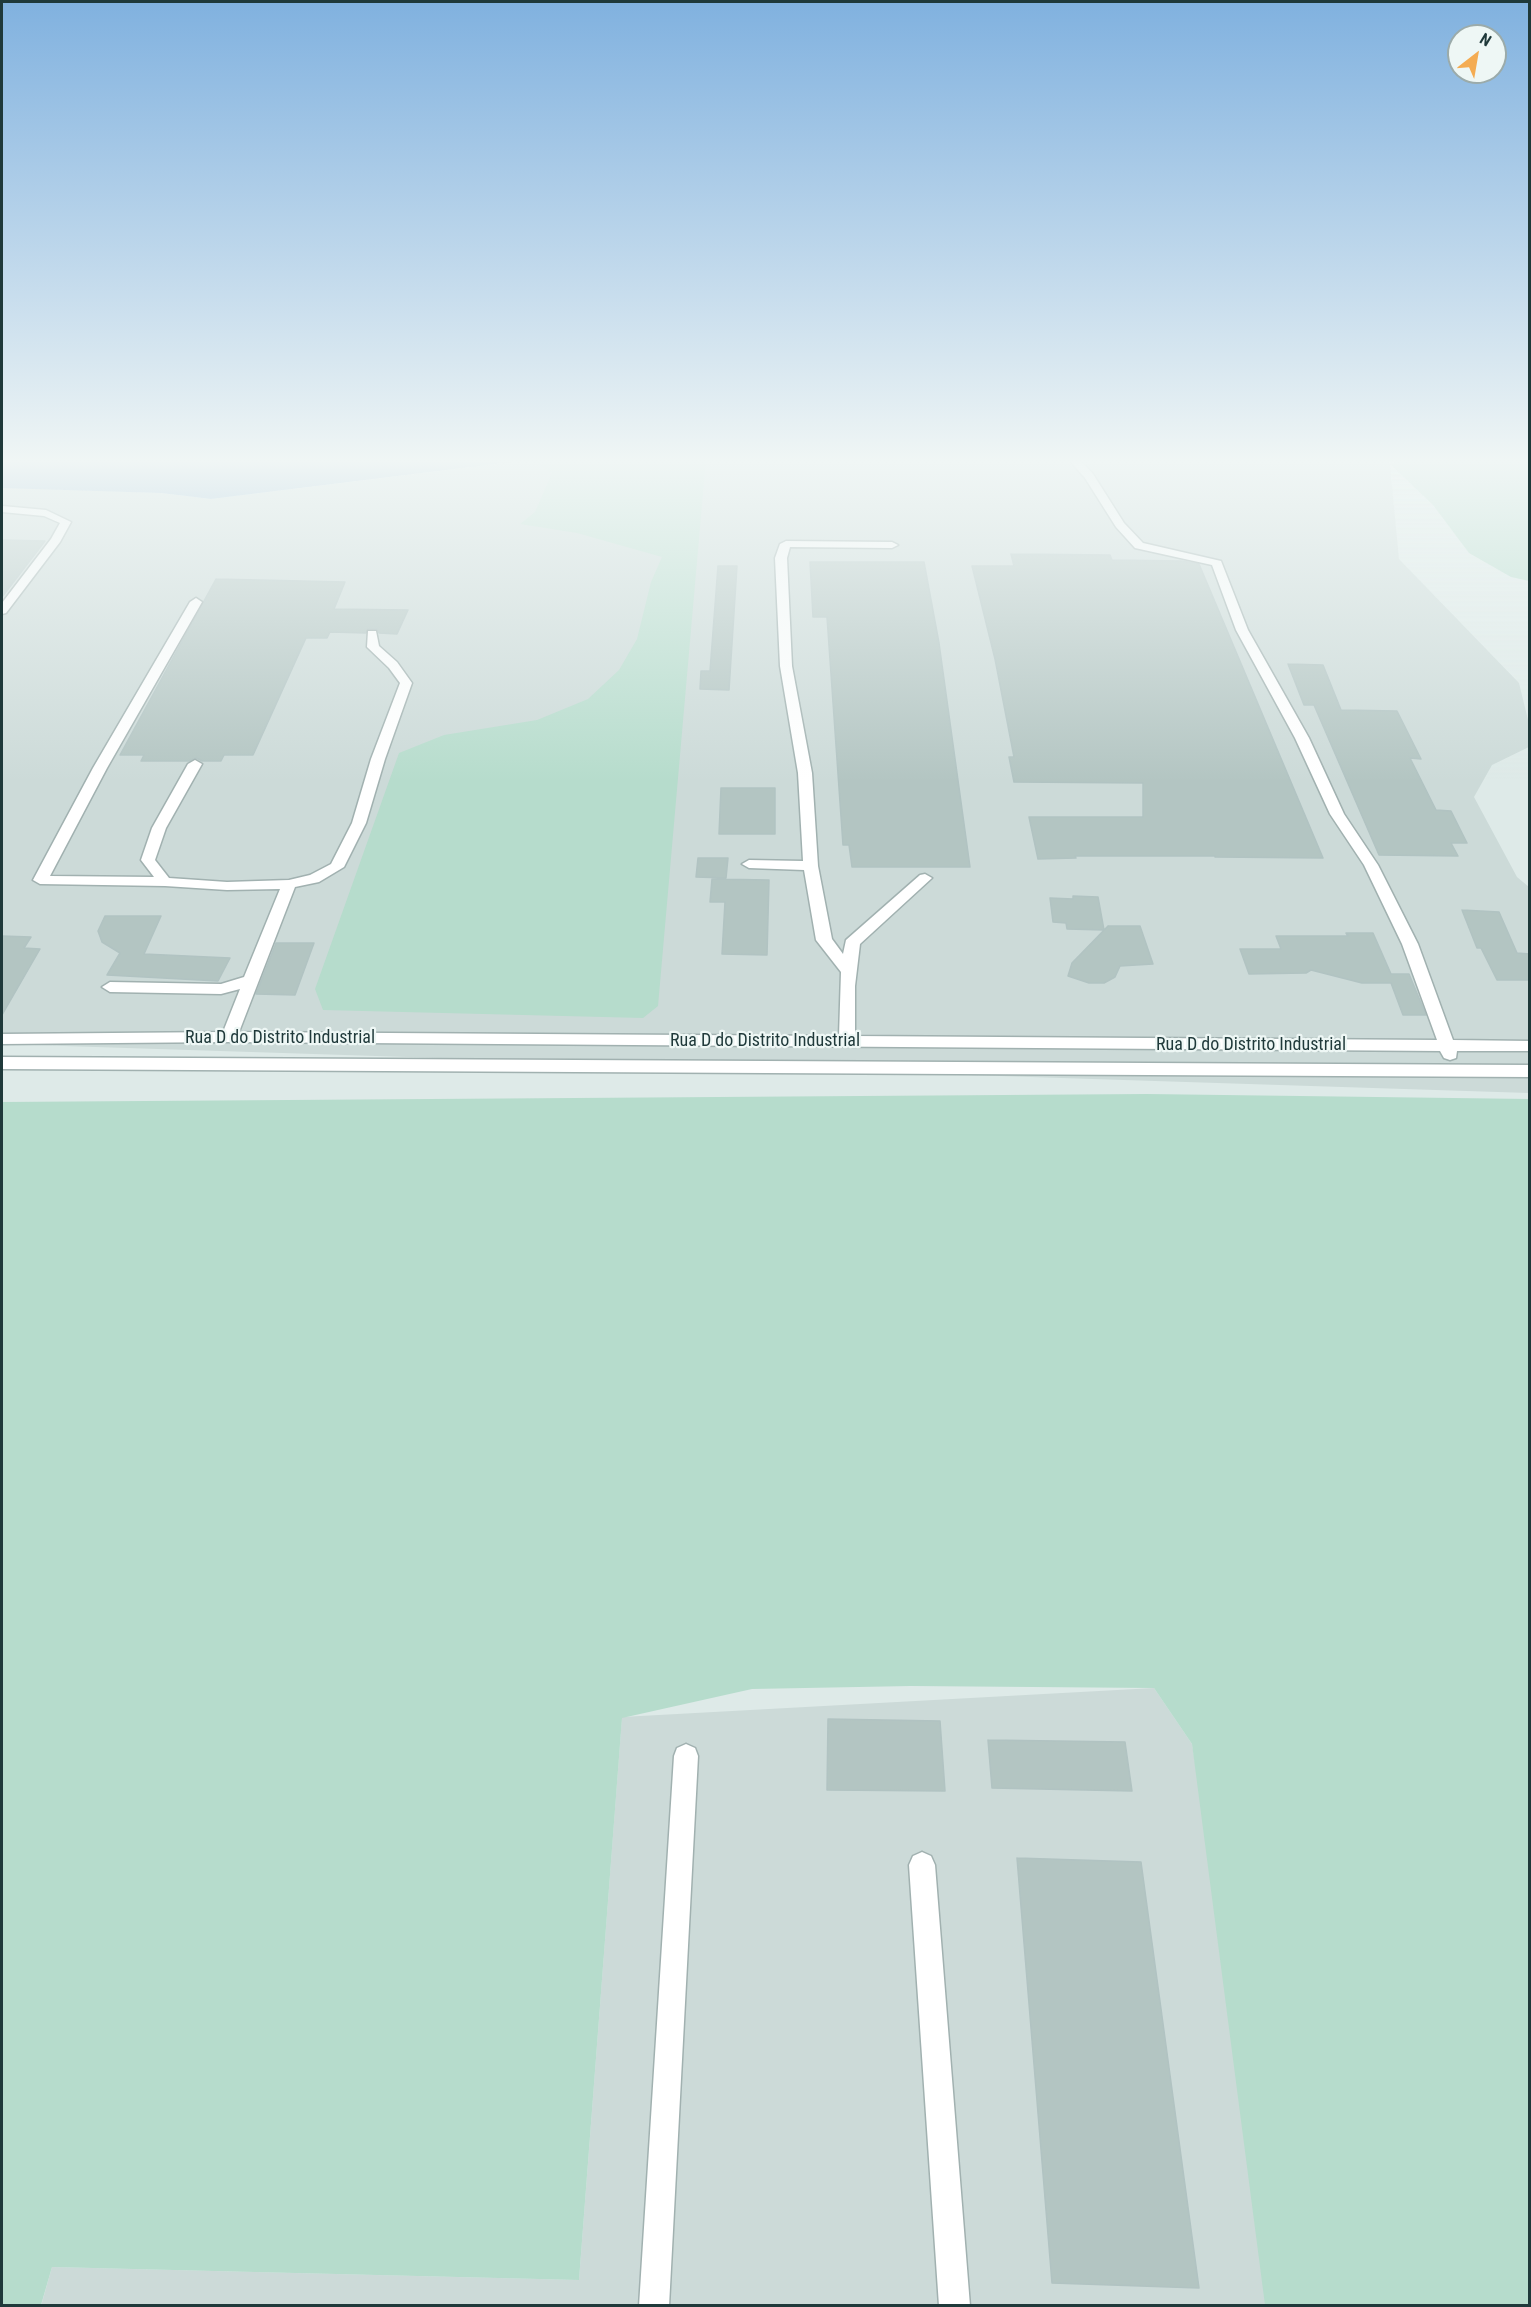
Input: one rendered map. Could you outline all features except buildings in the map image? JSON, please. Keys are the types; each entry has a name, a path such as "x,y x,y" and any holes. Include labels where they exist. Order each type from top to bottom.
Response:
{"street":[{"path":"2,610 35,567"},
{"path":"781,567 786,666 805,773 811,866 824,940 849,972"},
{"path":"1218,567 1242,630 1302,738 1337,814 1371,865 1410,944 1446,1046 1460,1071"},
{"path":"196,602 100,768 40,880 165,882 227,886 288,884 315,879 337,867 359,823 378,759 406,683 393,665 373,647 372,634"},
{"path":"165,882 148,860 159,828 195,764"},
{"path":"749,864 811,866"},
{"path":"847,1042 852,944 925,878"},
{"path":"229,1037 288,884"},
{"path":"110,987 221,989 250,981"},
{"name":"Rua D do Distrito Industrial","path":"2,1039 229,1037 1530,1046"},
{"name":"Rua D do Distrito Industrial","path":"2,1063 1530,1071"},
{"path":"654,2306 686,1756"},
{"path":"922,1866 955,2306"}],"shaded area":[{"path":"2,567 1406,567 1519,683 1529,724 1529,747 1492,765 1474,797 1517,877 1529,887 1529,1093 2,1044"},
{"path":"1154,1688 1192,1744 1286,2305 41,2306 52,2267 579,2280 622,1717"}],"green space":[{"path":"658,567 697,567 658,1006 643,1018 323,1010 315,989 399,753 444,735 537,720 588,699 619,670 637,639 651,582"},
{"path":"1493,567 1529,567 1529,581 1511,577"},
{"path":"1147,1094 1529,1099 1529,2305 1265,2305 1192,1744 1154,1688 911,1686 752,1689 622,1718 579,2280 52,2267 41,2305 2,2305 2,1102"}]}
